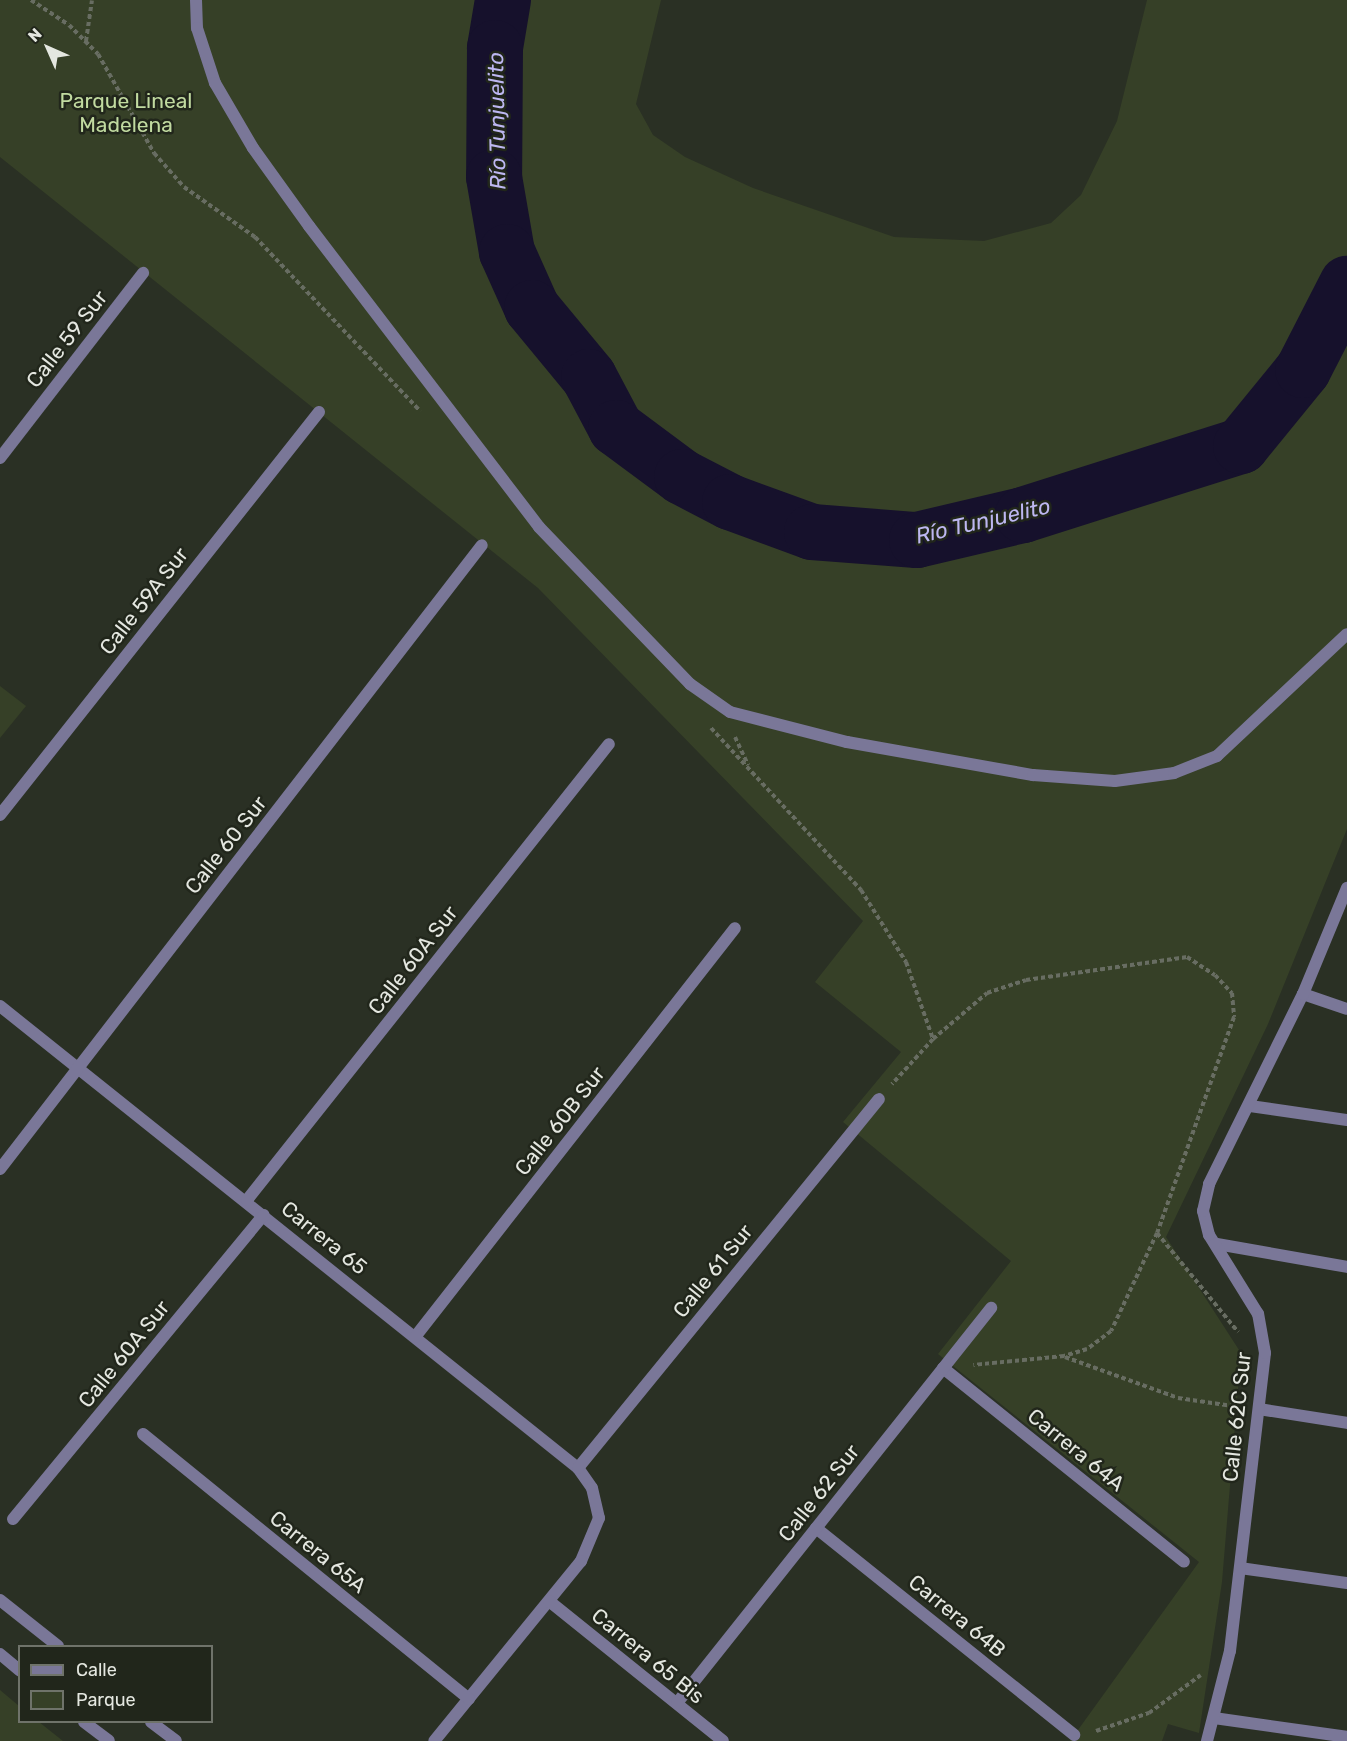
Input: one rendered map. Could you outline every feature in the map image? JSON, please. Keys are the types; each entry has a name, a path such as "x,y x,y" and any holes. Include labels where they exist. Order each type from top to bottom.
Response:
{"street":[{"path":"196,0 197,28 215,83 253,148 309,226 539,527 690,684 730,712 848,742 975,765 1115,781 1174,773 1217,756 1347,634"},
{"name":"Calle 59 Sur","path":"0,458 143,273"},
{"name":"Calle 59A Sur","path":"0,814 319,412"},
{"name":"Calle 60 Sur","path":"0,1169 482,545"},
{"name":"Calle 60A Sur","path":"247,1200 609,744"},
{"name":"Calle 62C Sur","path":"1207,1741 1230,1651 1259,1409 1262,1332 1249,1296 1209,1235 1203,1211 1209,1184 1250,1106 1303,994 1347,888"},
{"name":"Calle 60B Sur","path":"415,1337 735,928"},
{"path":"1303,994 1347,1009"},
{"name":"Carrera 65","path":"0,1006 247,1200 578,1468 592,1488 599,1518 581,1561 549,1601"},
{"name":"Calle 61 Sur","path":"578,1468 879,1099"},
{"path":"1250,1106 1347,1120"},
{"name":"Calle 60A Sur","path":"13,1519 264,1215"},
{"path":"1217,1244 1347,1267"},
{"name":"Calle 62 Sur","path":"677,1703 991,1308"},
{"name":"Carrera 64A","path":"943,1368 1184,1562"},
{"path":"1259,1409 1347,1424"},
{"name":"Carrera 65A","path":"142,1434 469,1699"},
{"name":"Carrera 64B","path":"816,1528 1074,1735"},
{"path":"1240,1568 1347,1583"},
{"path":"434,1741 549,1601"},
{"name":"Carrera 65 Bis","path":"549,1601 723,1741"},
{"path":"0,1602 55,1645"},
{"path":"0,1654 18,1669"},
{"path":"1214,1718 1347,1737"},
{"path":"85,1723 109,1741"},
{"path":"153,1723 176,1741"}],"path":[{"path":"86,41 92,0"},
{"path":"933,1039 987,993 1026,980 1186,957 1215,975 1232,993 1234,1017 1157,1233 1111,1331 1087,1349 1064,1356 943,1368"},
{"path":"1157,1233 1244,1339"},
{"path":"1064,1356 1178,1398 1259,1409"},
{"path":"1243,1407 1245,1396"},
{"path":"1074,1735 1116,1727 1149,1713 1230,1651"}],"green space":[{"name":"Parque Lineal Madelena","path":"0,0 661,0 636,104 653,135 685,157 753,188 894,237 984,241 1051,223 1081,195 1117,121 1147,0 1347,0 1347,829 1268,1024 1166,1237 1241,1353 1222,1582 1199,1733 1168,1724 1162,1741 1070,1741 1199,1562 938,1354 1011,1261 843,1122 901,1052 815,982 863,921 538,588 0,157"},
{"path":"0,686 26,706 0,738"},
{"path":"0,1690 18,1705 18,1723 40,1723 63,1741 0,1741"}],"waterway":[{"name":"Río Tunjuelito","path":"503,0 495,48 494,177 507,252 532,308 589,377 616,428 682,477 730,502 812,532 917,540 1023,515 1241,446 1303,370 1347,284"}]}
